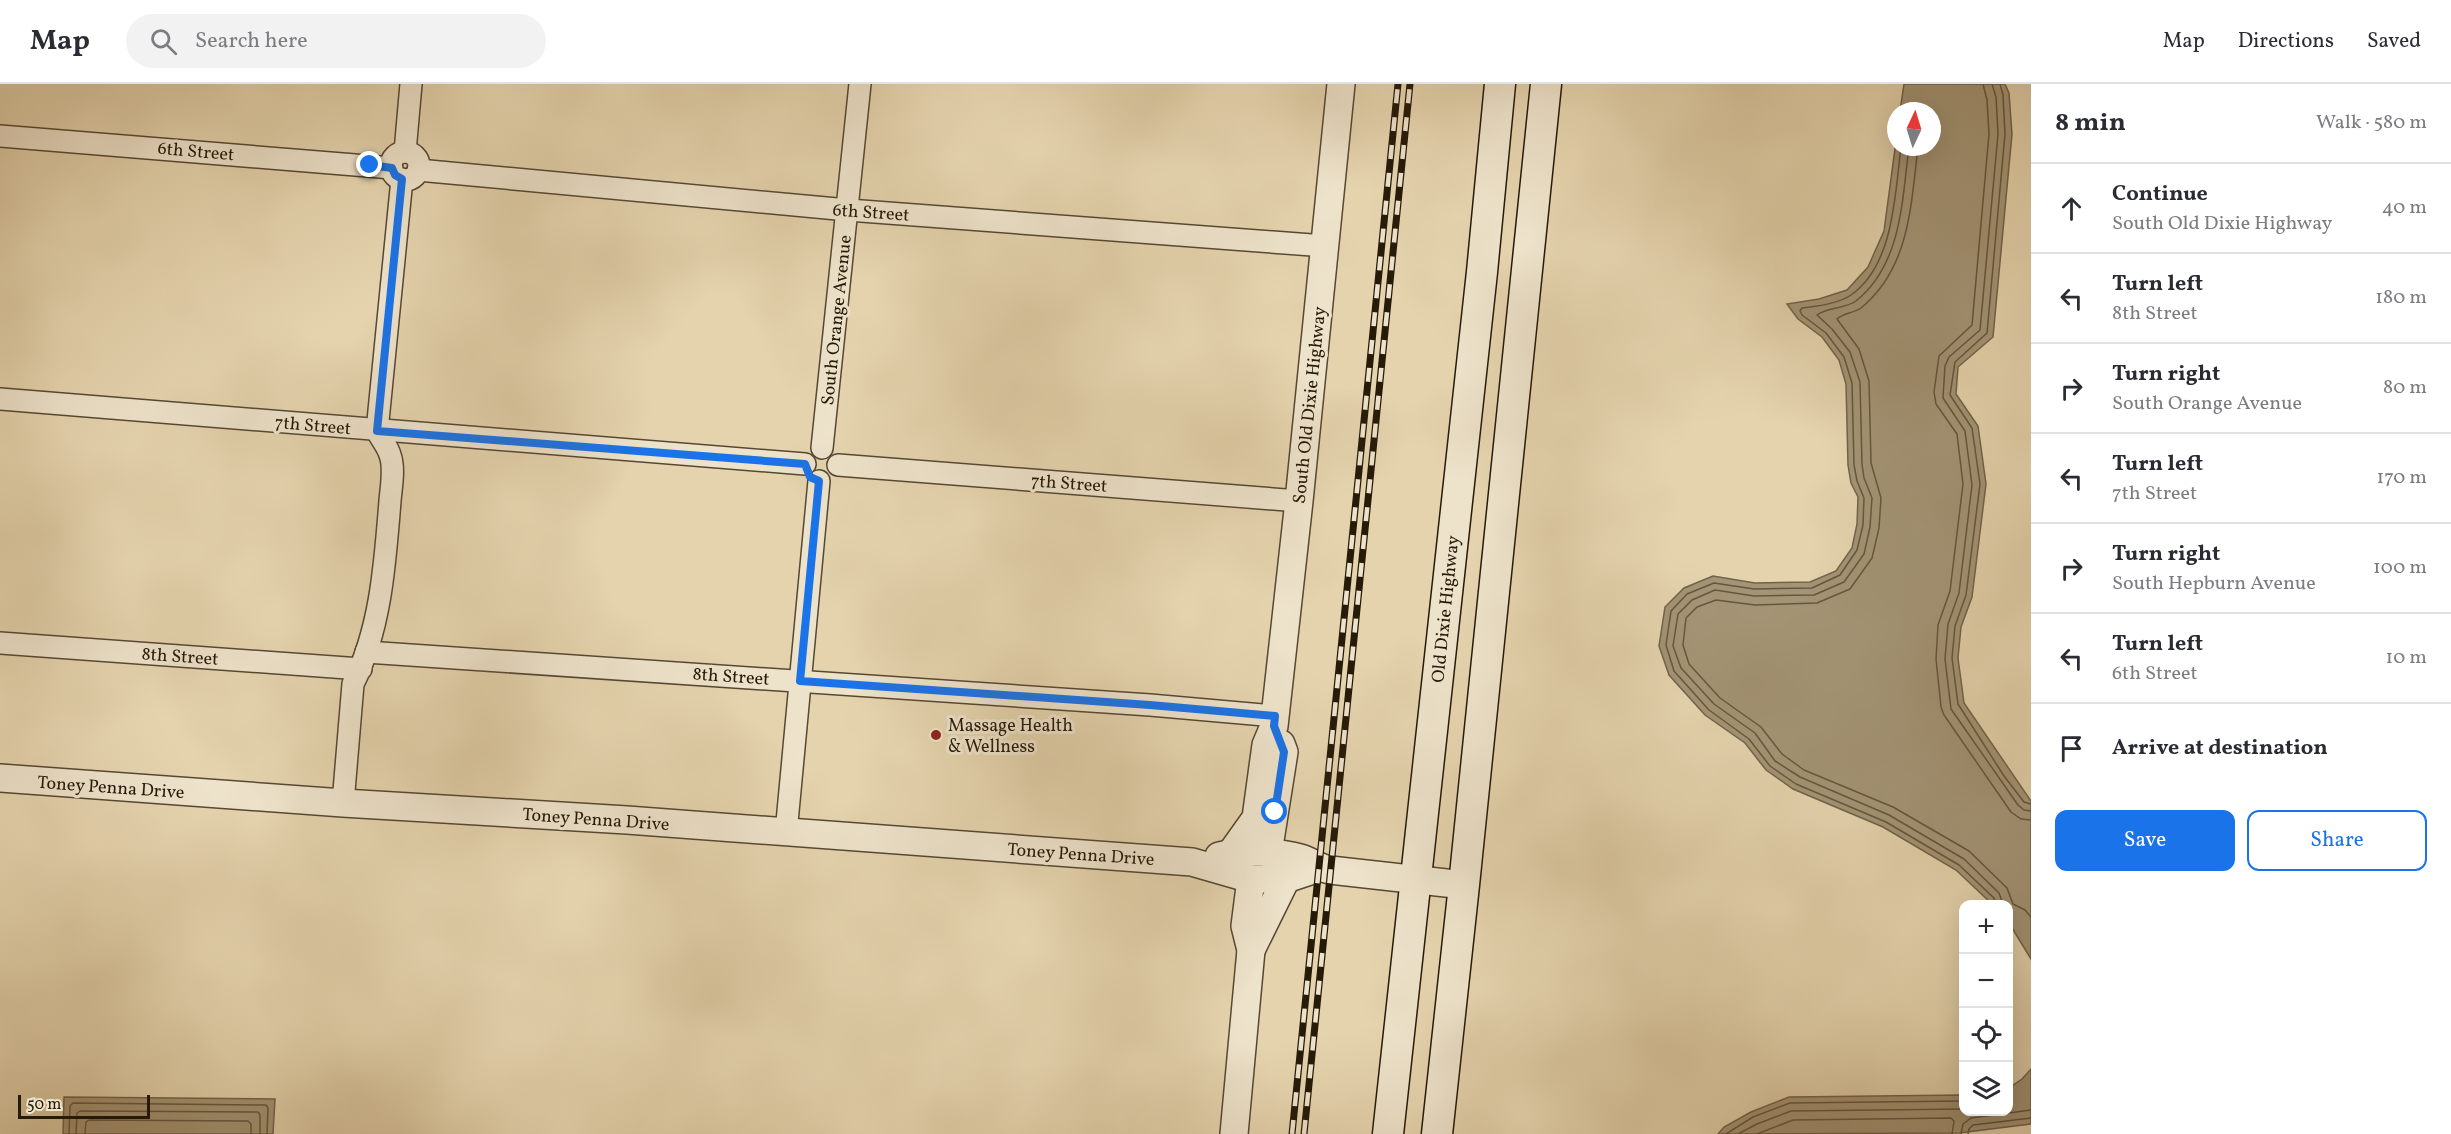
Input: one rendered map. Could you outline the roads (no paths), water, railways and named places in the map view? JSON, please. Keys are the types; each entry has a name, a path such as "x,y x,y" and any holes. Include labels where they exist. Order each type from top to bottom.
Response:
{"main road":[{"name":"Old Dixie Highway","path":"1388,1134 1482,272 1500,84"},
{"path":"1437,1134 1546,84"}],"street":[{"path":"344,803 353,684 364,660 381,591 391,482 391,456 377,431 411,84"},
{"name":"South Orange Avenue","path":"822,448 860,84"},
{"name":"South Old Dixie Highway","path":"1231,853 1256,818 1266,744 1274,721 1299,501 1341,84"},
{"name":"6th Street","path":"0,136 404,167 848,210 1325,246"},
{"name":"7th Street","path":"0,399 805,464"},
{"path":"822,448 835,455 838,465 830,479 819,481 810,477 805,464 808,454 822,448"},
{"name":"7th Street","path":"838,465 1299,501"},
{"path":"786,833 819,481"},
{"name":"8th Street","path":"0,643 800,681 1150,705 1274,721"},
{"name":"South Old Dixie Highway","path":"1268,854 1284,752 1274,721"},
{"name":"Toney Penna Drive","path":"0,778 344,803 627,820 1192,862 1251,879 1286,879 1319,868"},
{"name":"Toney Penna Drive","path":"1192,862 1231,853 1268,854 1301,858 1319,868 1464,885"},
{"path":"1234,1134 1251,950 1245,926 1251,879"},
{"path":"1251,950 1286,879"}],"water":[{"path":"1904,84 2005,84 2009,93 2012,134 1993,337 1958,367 1956,394 1978,426 1986,484 1972,597 1961,627 1958,658 1964,703 2031,801 2031,959 2013,930 2013,900 1988,900 1956,870 1883,827 1793,789 1766,770 1745,743 1705,715 1669,675 1659,646 1665,607 1684,588 1713,576 1755,583 1810,582 1836,571 1852,548 1857,524 1858,497 1851,483 1848,465 1846,384 1839,360 1822,337 1798,319 1787,304 1819,299 1847,290 1868,267 1884,231 1894,156 1941,156 1941,102 1901,102"},
{"path":"2031,1069 2031,1124 1959,1133 1718,1134 1724,1127 1751,1112 1789,1097 1959,1095 1959,1116 2013,1116 2013,1085"},
{"path":"64,1097 275,1099 273,1134 63,1134"}],"railway":[{"path":"1292,1134 1398,84"},
{"path":"1304,1134 1410,84"}],"place":[{"name":"Massage Health & Wellness","path":"936,735"}]}
